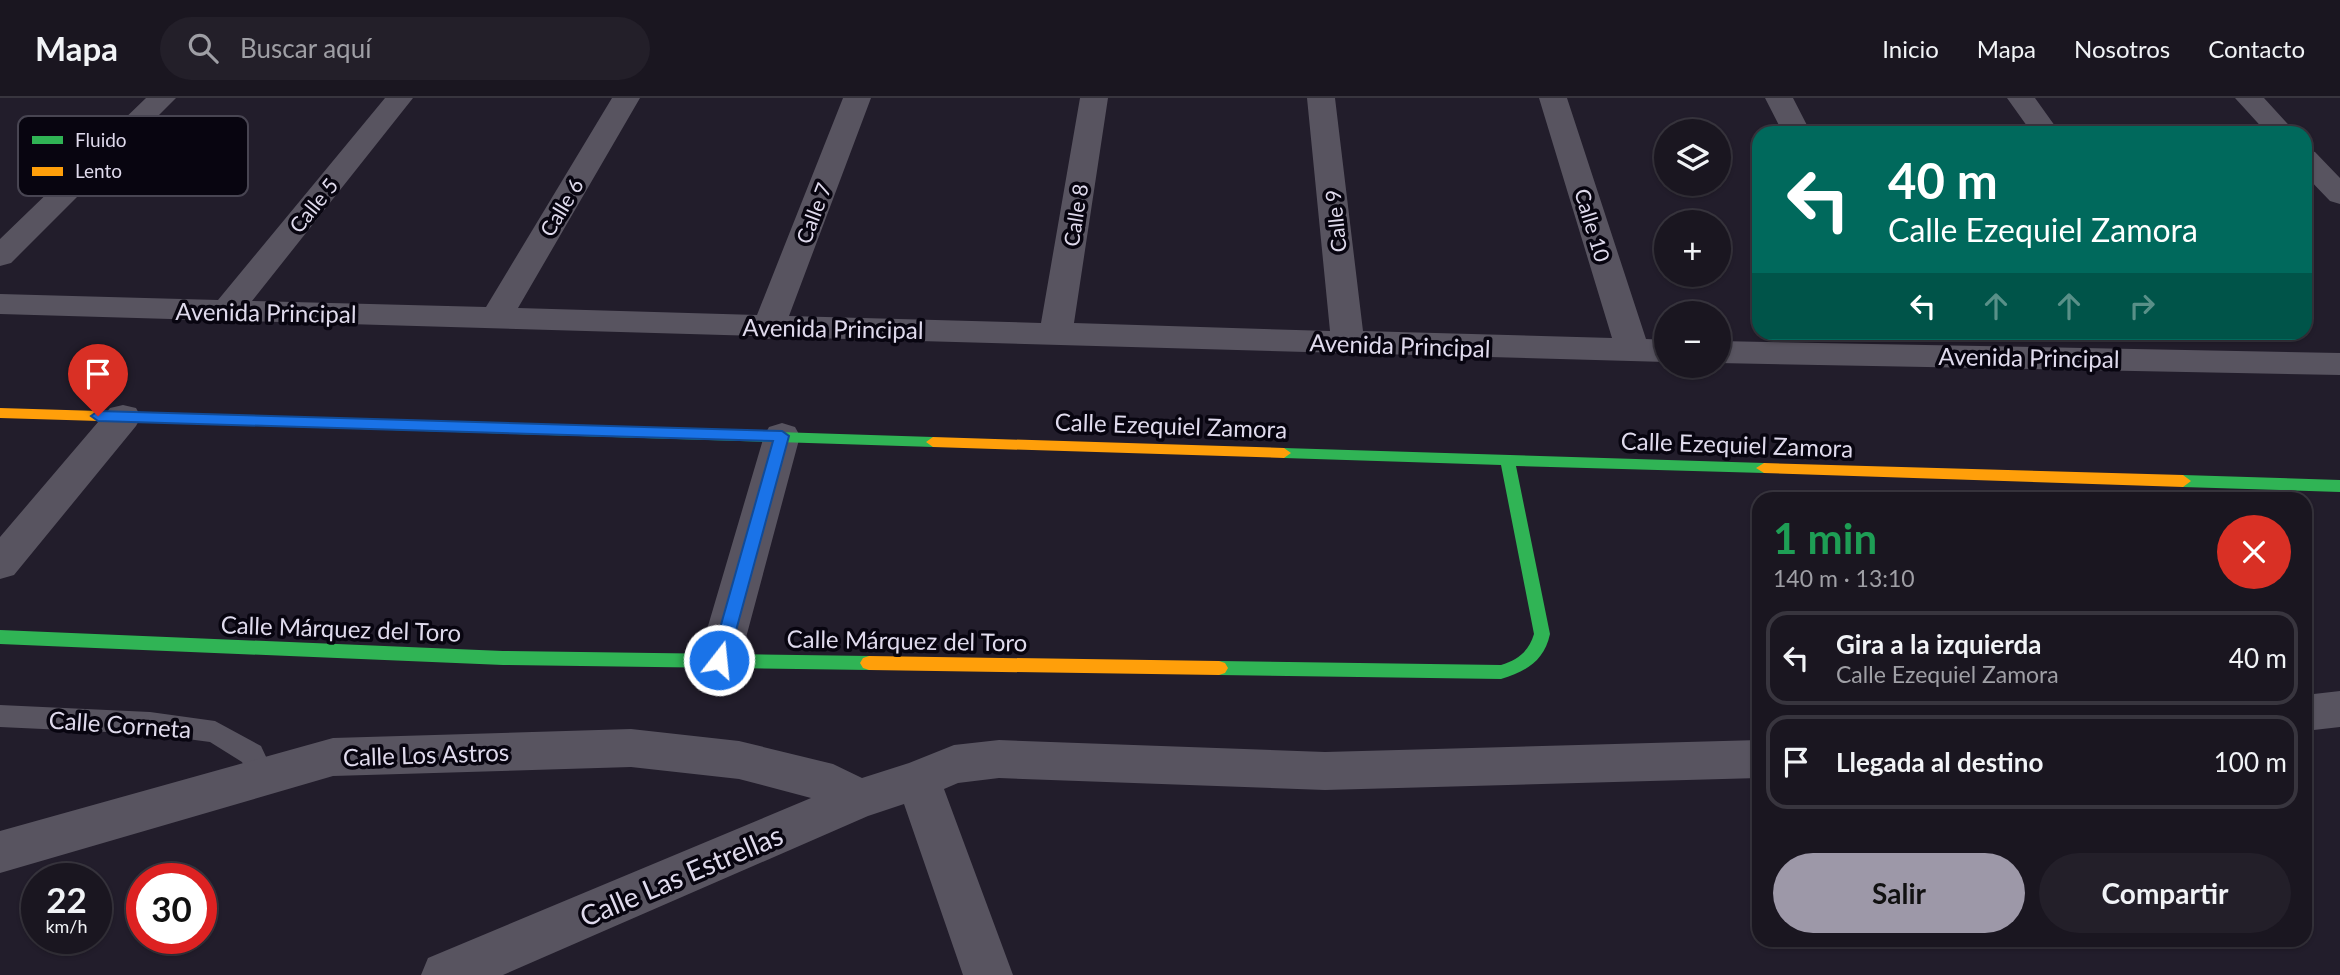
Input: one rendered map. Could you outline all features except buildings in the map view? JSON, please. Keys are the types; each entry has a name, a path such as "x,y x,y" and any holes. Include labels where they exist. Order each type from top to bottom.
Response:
{"street":[{"path":"144,116 162,98"},
{"name":"Calle 5","path":"226,311 400,98"},
{"name":"Calle 6","path":"496,317 626,98"},
{"name":"Calle 7","path":"768,328 857,98"},
{"name":"Calle 8","path":"1056,332 1094,98"},
{"name":"Calle 9","path":"1321,98 1348,344"},
{"name":"Calle 10","path":"1553,98 1633,351"},
{"path":"1779,98 1793,126"},
{"path":"2021,98 2041,126"},
{"path":"2249,98 2275,126"},
{"path":"2312,165 2340,195"},
{"path":"0,256 62,196"},
{"name":"Avenida Principal","path":"0,304 496,317 768,328 1056,332 1348,344 1654,351"},
{"path":"2194,340 2208,361"},
{"name":"Avenida Principal","path":"1731,351 1907,344 2208,361 2340,364"},
{"name":"Calle Ezequiel Zamora","path":"0,413 2340,486"},
{"path":"0,564 123,417"},
{"path":"719,660 782,436"},
{"name":"Calle Márquez del Toro","path":"0,637 503,657 1501,671 1520,667 1537,652 1542,634 1507,460"},
{"path":"2312,712 2340,709"},
{"name":"Calle Los Astros","path":"0,852 333,757 631,748 739,760 833,784 858,799"},
{"name":"Calle Las Estrellas","path":"446,975 858,799 918,780 954,764 999,759 1325,771 1752,760"},
{"path":"918,780 988,975"}],"lane":[{"name":"Calle Corneta","path":"0,716 150,723 215,732 252,754 262,776"}],"traffic: fast":[{"path":"361,424 933,442"},
{"path":"1284,453 1764,468"},
{"path":"1219,668 1501,672 1528,659 1537,649 1542,634 1507,460"},
{"path":"2183,481 2340,486"},
{"path":"0,637 503,658 869,663"}],"traffic: slow":[{"path":"0,413 361,424"},
{"path":"933,442 1284,453"},
{"path":"1764,468 2183,481"},
{"path":"869,663 1219,668"}],"route":[{"path":"98,416 782,436 719,660"}]}
